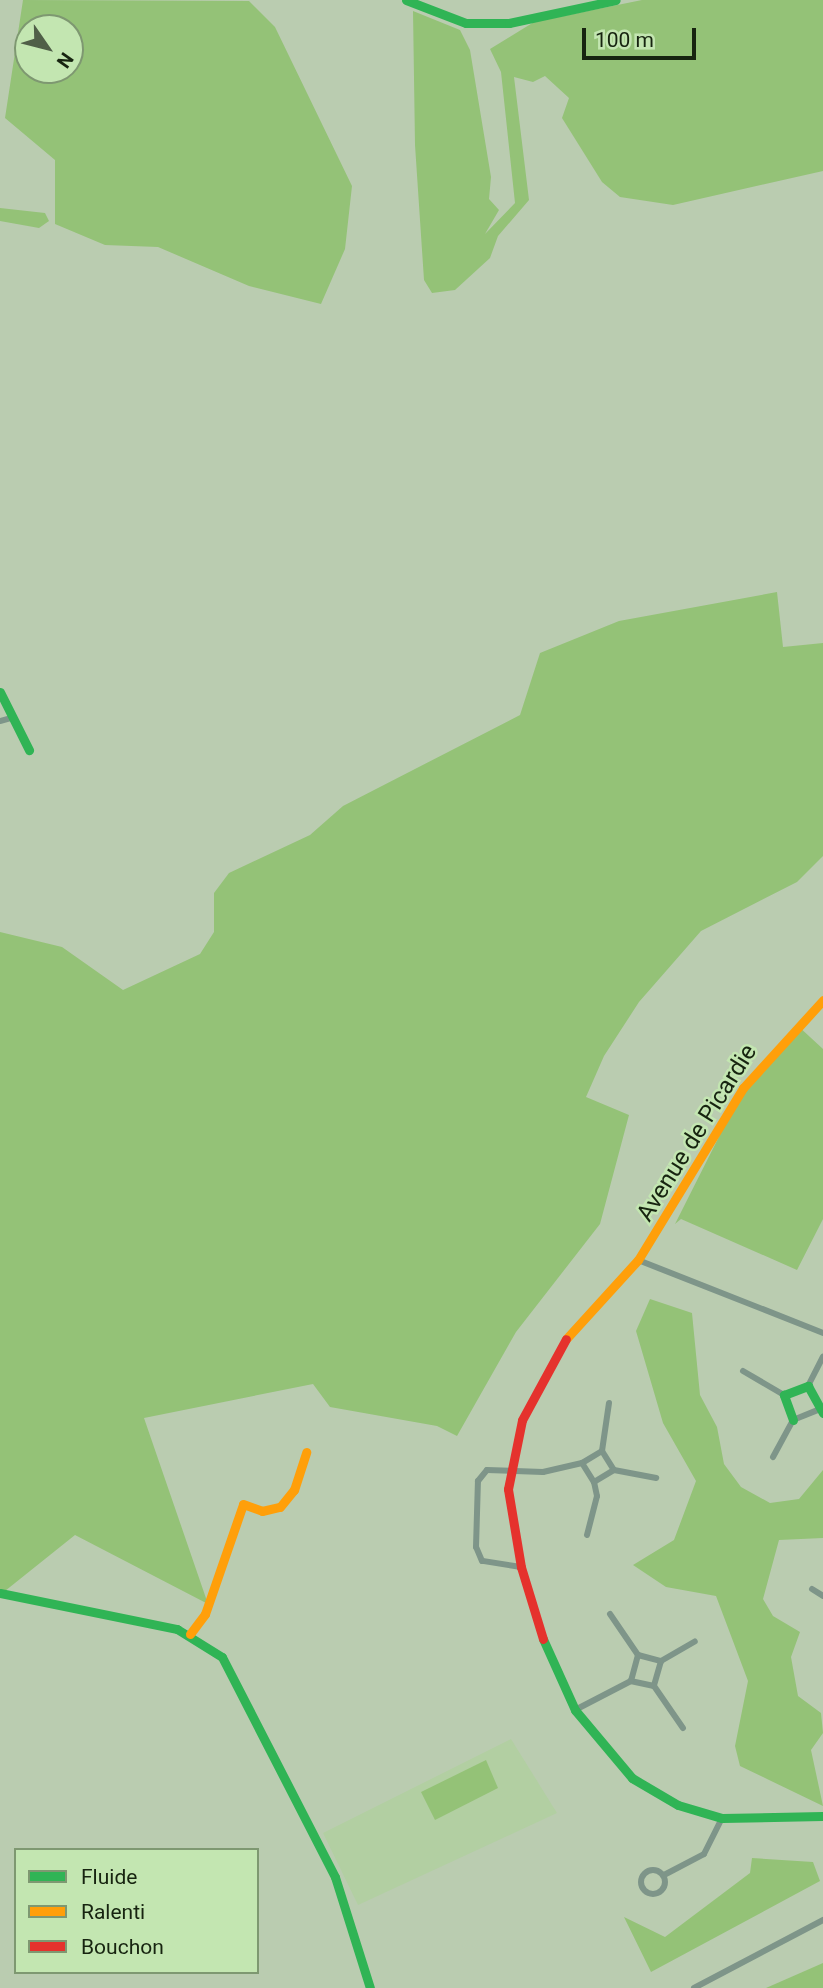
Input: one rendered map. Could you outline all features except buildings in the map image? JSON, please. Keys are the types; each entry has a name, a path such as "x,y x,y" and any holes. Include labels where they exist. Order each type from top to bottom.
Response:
{"street":[{"path":"406,0 466,23 488,23 615,0"},
{"path":"0,692 29,750"},
{"path":"0,721 11,718"},
{"name":"Avenue de Picardie","path":"823,1000 743,1088 638,1260 559,1347 538,1380 511,1467 511,1520 521,1567 552,1665 575,1710 632,1778 678,1805 722,1818 823,1816"},
{"path":"638,1260 820,1331 823,1321"},
{"path":"784,1395 808,1386 823,1357"},
{"path":"743,1371 784,1395 793,1419"},
{"path":"773,1457 793,1419 820,1412 808,1386"},
{"path":"609,1403 602,1451 614,1470"},
{"path":"521,1567 491,1567 476,1547 478,1481 487,1470 511,1467 543,1472 582,1463 602,1451"},
{"path":"190,1634 205,1614 243,1504 262,1511 280,1507 294,1490 306,1452"},
{"path":"582,1463 594,1482 597,1496 587,1535"},
{"path":"594,1482 614,1470 656,1478"},
{"path":"812,1589 823,1596"},
{"path":"0,1593 190,1634 222,1657 242,1691 340,1886 370,1988"},
{"path":"610,1614 638,1655 661,1661"},
{"path":"654,1686 661,1661 695,1641"},
{"path":"631,1681 638,1655"},
{"path":"575,1710 631,1681 654,1686 683,1728"},
{"path":"664,1875 660,1893 642,1888 649,1871 664,1875 704,1854 722,1818"},
{"path":"694,1988 823,1920"},
{"path":"713,1978 717,1988"}],"shaded area":[{"path":"23,0 249,1 275,27 352,186 345,249 321,304 249,286 158,247 105,245 55,224 55,160 5,118 14,59 14,84 84,84 84,14 21,14"},
{"path":"642,0 823,0 823,171 673,205 620,197 602,182 562,118 569,98 545,76 533,82 514,77 529,200 498,236 490,258 455,290 432,293 424,280 415,145 413,11 460,30 470,50 491,177 489,199 499,210 485,234 515,203 501,72 490,49 534,22"},
{"path":"0,208 45,213 49,221 39,228 0,221"},
{"path":"777,592 783,647 823,643 823,856 797,882 701,931 639,1002 604,1056 586,1097 629,1115 600,1224 516,1332 457,1436 437,1426 330,1407 313,1384 144,1418 208,1604 75,1535 0,1595 0,932 62,947 123,990 200,954 214,932 214,893 229,873 310,835 343,806 520,715 540,653 619,621"},
{"path":"797,1025 823,1049 823,1219 797,1270 681,1219 675,1224 739,1097"},
{"path":"650,1299 692,1313 700,1395 717,1427 724,1464 741,1487 770,1503 799,1499 823,1470 823,1538 779,1540 763,1599 773,1616 800,1632 791,1657 798,1696 821,1713 823,1733 811,1750 823,1806 740,1766 735,1746 748,1681 716,1596 666,1587 633,1565 674,1540 696,1481 663,1423 636,1331"},
{"path":"511,1739 557,1813 358,1905 323,1833"},
{"path":"486,1760 498,1788 435,1820 421,1792"},
{"path":"752,1858 813,1862 820,1881 651,1972 624,1917 665,1937 750,1873"},
{"path":"823,1963 823,1988 766,1988"}],"traffic: fast":[{"path":"406,0 466,23 509,23 616,0"},
{"path":"0,692 29,750"},
{"path":"793,1420 784,1395 808,1386 823,1413"},
{"path":"0,1593 177,1629 222,1657 335,1877 370,1988"},
{"path":"543,1639 575,1710 632,1778 678,1805 722,1818 823,1816"}],"traffic: slow":[{"path":"566,1339 638,1260 743,1088 823,1000"},
{"path":"190,1634 205,1614 243,1504 262,1511 280,1507 294,1490 306,1452"}],"traffic: jam":[{"path":"543,1639 521,1567 508,1489 522,1420 566,1339"}]}
